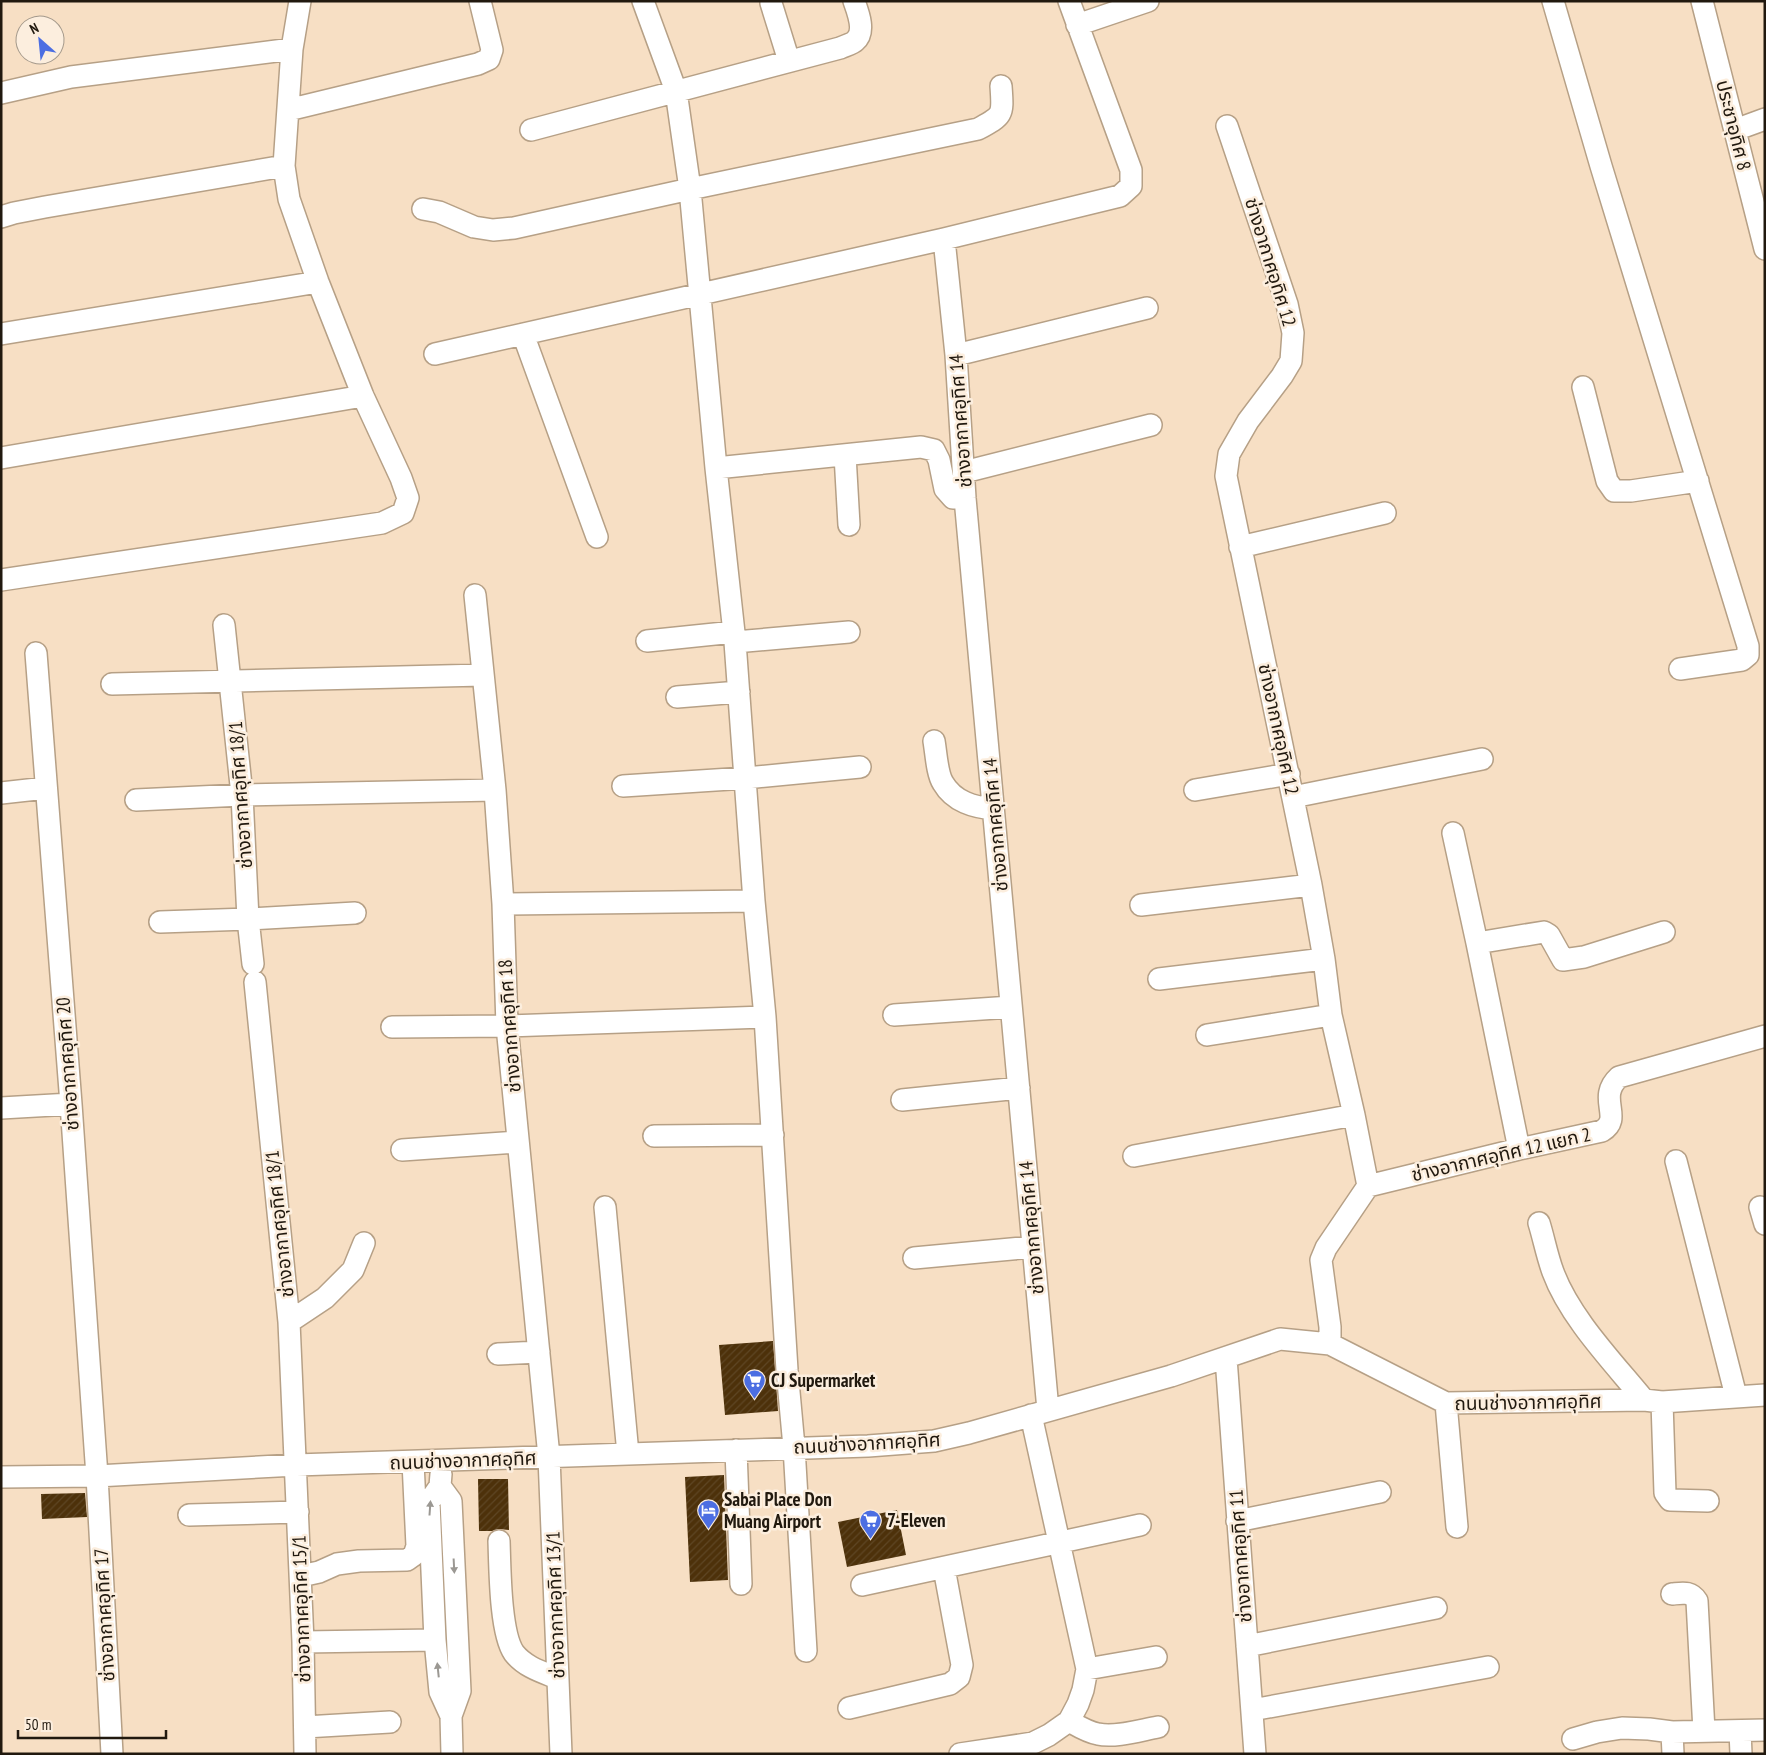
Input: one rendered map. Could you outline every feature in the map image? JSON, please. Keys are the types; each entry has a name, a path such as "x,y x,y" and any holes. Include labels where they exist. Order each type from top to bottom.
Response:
{"street":[{"path":"288,110 478,64 488,59 492,50 480,1"},
{"path":"643,1 676,91 690,189 746,778 754,901 765,1018 806,1651"},
{"path":"531,130 840,48 855,41 861,31 854,1"},
{"path":"435,354 944,239 1120,196 1131,186 1131,170 1069,1"},
{"path":"1077,25 1148,1"},
{"path":"1553,1 1601,166 1748,646 1748,655 1742,660 1680,669"},
{"name":"ประชาอุทิศ 8","path":"1702,1 1765,249"},
{"path":"1,580 382,523 403,513 408,498 401,478 364,396 318,282 295,221 289,199 284,166 292,49 301,2"},
{"path":"771,3 790,61"},
{"path":"1,93 71,77 292,49"},
{"path":"423,209 439,212 474,227 493,230 514,228 978,129 997,119 1003,108 1001,86"},
{"path":"1735,130 1765,118"},
{"name":"ช่างอากาศอุทิศ 12","path":"1227,126 1287,304 1293,333 1291,360 1282,376 1248,421 1229,454 1226,476 1289,774 1324,959 1331,1015 1368,1186"},
{"path":"1,217 45,207 284,166"},
{"name":"ช่างอากาศอุทิศ 14","path":"944,239 956,355 965,498 1033,1247 1040,1412 1059,1542 1086,1669"},
{"path":"3,329 318,282"},
{"path":"956,355 1147,308"},
{"path":"523,334 597,537"},
{"path":"1584,387 1607,481 1614,491 1631,491 1698,481"},
{"path":"1,458 364,396"},
{"path":"964,472 1151,425"},
{"path":"716,468 921,447 934,450 939,460 945,489 953,498 965,498"},
{"path":"845,455 849,525"},
{"path":"1240,547 1385,513"},
{"name":"ช่างอากาศอุทิศ 18","path":"475,595 495,790 507,1026 549,1457"},
{"name":"ช่างอากาศอุทิศ 18/1","path":"224,625 242,795 248,919 289,1322 296,1465"},
{"path":"648,641 849,632"},
{"name":"ช่างอากาศอุทิศ 20","path":"36,653 71,1104 97,1476"},
{"path":"112,684 484,675"},
{"path":"677,697 739,692"},
{"path":"934,741 942,782 951,793 956,798 976,807 993,809"},
{"path":"1293,797 1482,759"},
{"path":"623,786 746,778 860,767"},
{"path":"1195,790 1289,774"},
{"path":"1,793 46,788"},
{"path":"136,800 242,795 495,790"},
{"path":"1453,832 1519,1149"},
{"path":"1141,905 1311,885"},
{"path":"502,904 754,901"},
{"path":"160,922 355,913"},
{"path":"1477,944 1544,932 1549,935 1563,960 1584,957 1664,932"},
{"path":"1159,979 1324,959"},
{"path":"894,1015 1011,1007"},
{"path":"1207,1035 1331,1015"},
{"path":"392,1027 507,1026 765,1018"},
{"name":"ช่างอากาศอุทิศ 12 แยก 2","path":"1368,1186 1602,1131 1608,1127 1611,1121 1608,1094 1611,1084 1619,1077 1765,1036"},
{"path":"902,1100 1018,1088"},
{"path":"1,1108 71,1104"},
{"path":"1134,1156 1354,1115"},
{"path":"654,1136 773,1135"},
{"path":"402,1150 518,1142"},
{"path":"1676,1161 1736,1396"},
{"path":"1330,1344 1330,1327 1321,1260 1326,1248 1368,1186"},
{"path":"604,1207 628,1454"},
{"path":"1539,1223 1553,1272 1563,1295 1579,1320 1653,1401 1665,1493 1670,1500 1708,1501"},
{"path":"289,1322 326,1298 353,1270 364,1243"},
{"path":"914,1258 1033,1247"},
{"name":"ถนนช่างอากาศอุทิศ","path":"1,1477 97,1476 296,1465 868,1446 934,1441 970,1433 1171,1376 1280,1340 1330,1344 1446,1403 1653,1401 1765,1395"},
{"path":"498,1354 539,1352"},
{"name":"ช่างอากาศอุทิศ 11","path":"1226,1358 1255,1754"},
{"path":"1446,1403 1457,1527"},
{"path":"736,1450 741,1584"},
{"name":"ช่างอากาศอุทิศ 13/1","path":"549,1457 561,1754"},
{"path":"441,1461 440,1486 429,1502 435,1640 440,1692 451,1716"},
{"path":"301,1576 319,1572 336,1564 359,1561 407,1560 414,1555 416,1546 413,1462"},
{"name":"ช่างอากาศอุทิศ 15/1","path":"296,1465 301,1576 305,1754"},
{"name":"ช่างอากาศอุทิศ 17","path":"97,1476 112,1754"},
{"path":"440,1486 451,1501 452,1510 460,1691 451,1716 452,1754"},
{"path":"1237,1521 1380,1492"},
{"path":"189,1515 298,1512"},
{"path":"862,1585 1140,1524"},
{"path":"498,1541 505,1631 514,1653 532,1668 558,1678"},
{"path":"849,1708 950,1684 959,1677 962,1665 944,1568"},
{"path":"1672,1594 1687,1593 1694,1595 1698,1602 1704,1731"},
{"path":"1247,1646 1436,1608"},
{"path":"303,1642 435,1640"},
{"path":"960,1754 1033,1748 1069,1720 1083,1690 1086,1669 1156,1657"},
{"path":"1252,1710 1488,1667"},
{"path":"1069,1720 1084,1730 1099,1735 1158,1727"},
{"path":"305,1727 390,1722"},
{"path":"1573,1739 1597,1732 1622,1728 1672,1732 1765,1730"},
{"path":"1740,1731 1741,1754"},
{"path":"1672,1732 1673,1754"}],"building":[{"path":"773,1341 778,1411 725,1415 719,1345"},
{"path":"724,1475 728,1580 690,1582 685,1477"},
{"path":"478,1479 508,1479 509,1530 479,1531"},
{"path":"85,1493 87,1517 42,1519 41,1494"},
{"path":"897,1510 906,1555 847,1567 838,1522"}],"place":[{"name":"CJ Supermarket","path":"755,1399"},
{"name":"Sabai Place Don Muang Airport","path":"708,1529"},
{"name":"7-Eleven","path":"871,1539"}]}
